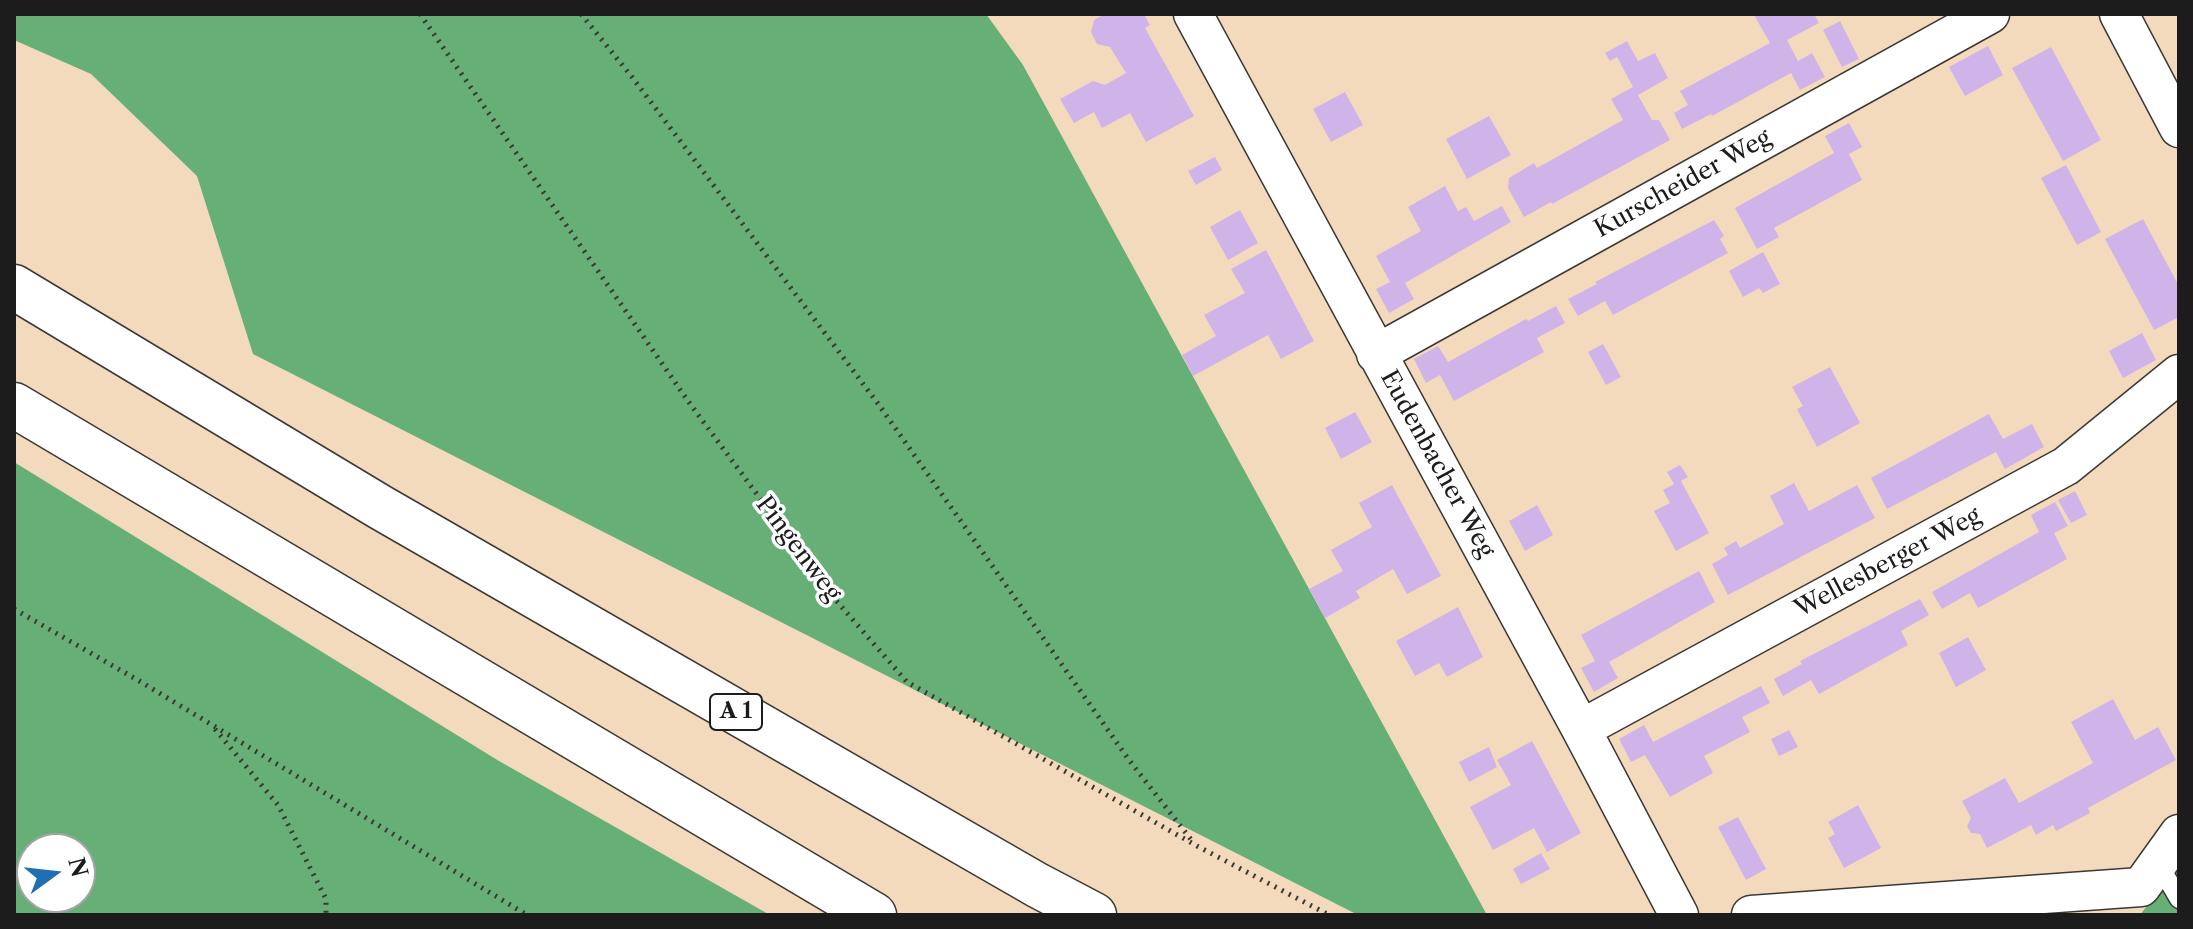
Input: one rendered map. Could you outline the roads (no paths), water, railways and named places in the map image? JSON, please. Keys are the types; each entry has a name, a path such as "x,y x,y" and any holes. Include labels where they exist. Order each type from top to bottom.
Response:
{"highway":[{"name":"A 1","path":"14,287 380,507 1094,915"},
{"path":"14,405 874,915"}],"street":[{"name":"Eudenbacher Weg","path":"1193,14 1679,915"},
{"name":"Kurscheider Weg","path":"1376,354 1990,14"},
{"path":"2119,14 2179,128"},
{"name":"Wellesberger Weg","path":"1581,729 2066,466 2179,374"},
{"path":"1751,915 2159,861"}],"lane":[{"path":"2159,861 2179,899"}]}
